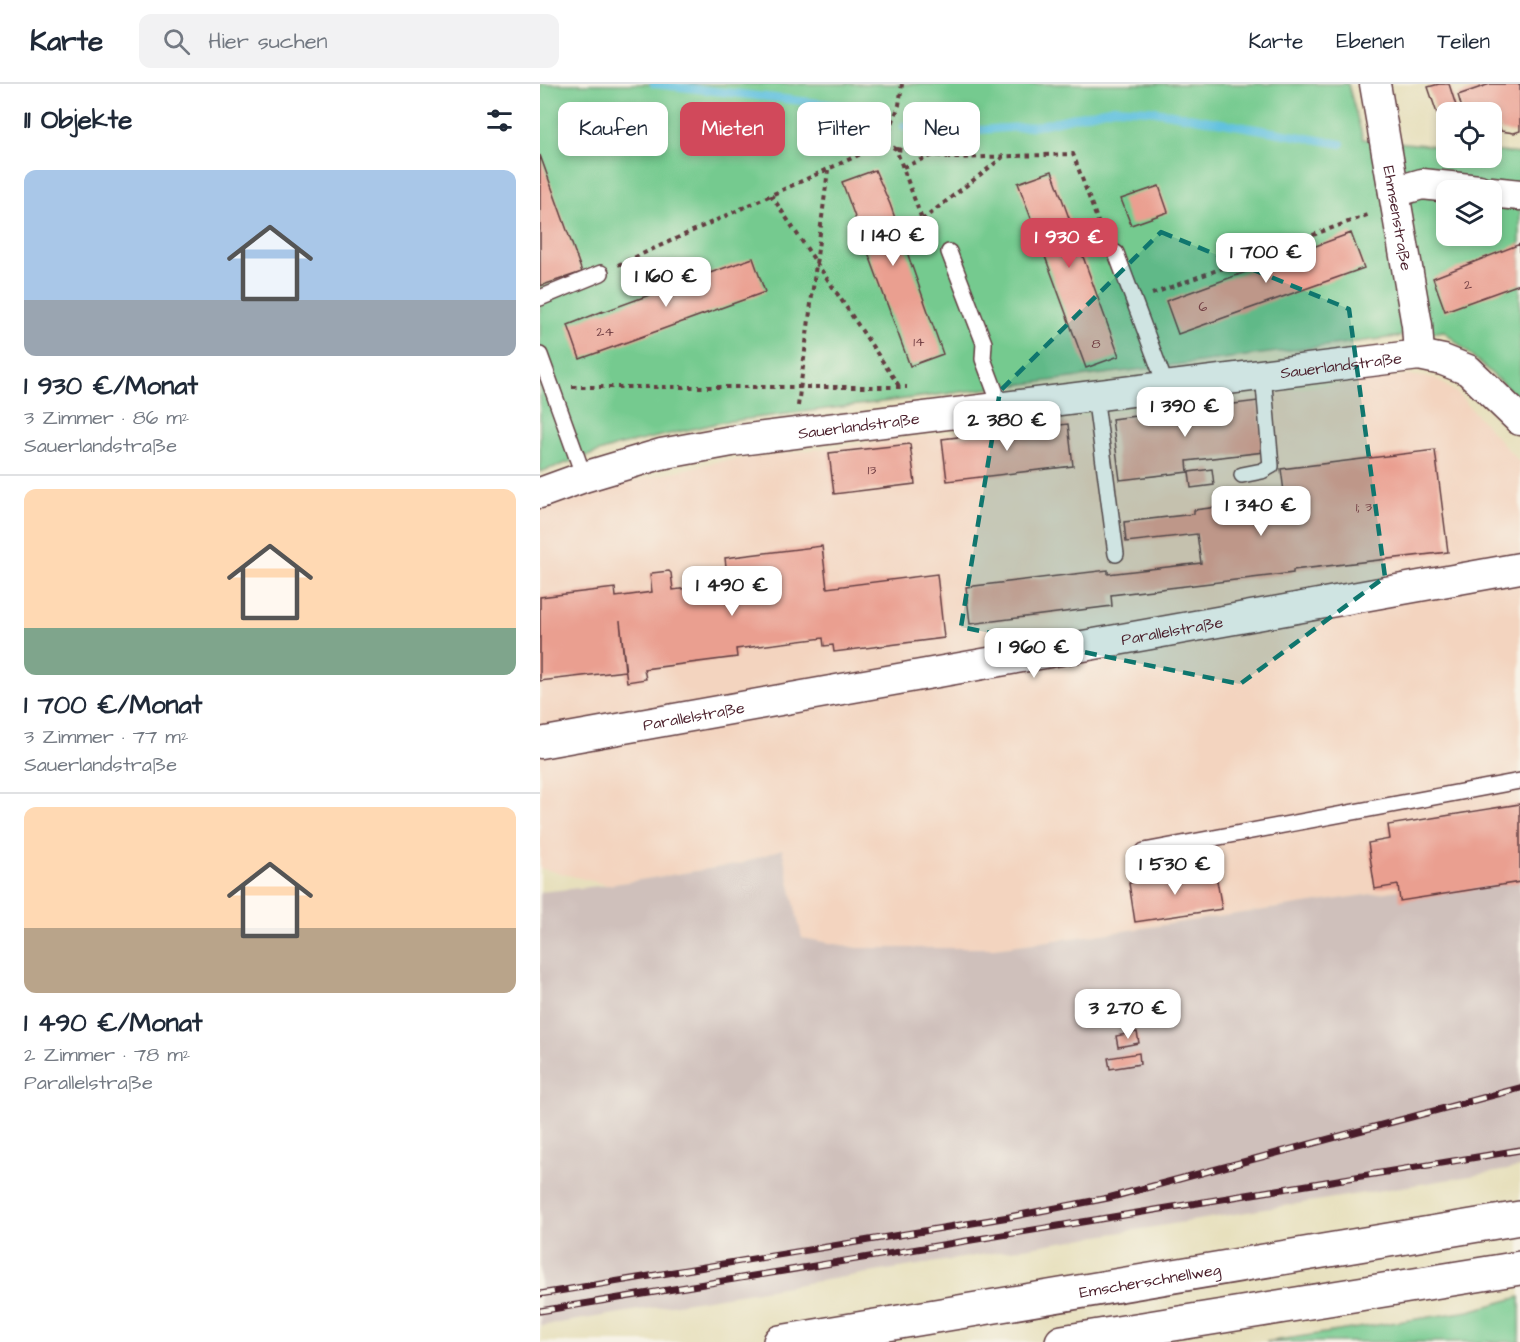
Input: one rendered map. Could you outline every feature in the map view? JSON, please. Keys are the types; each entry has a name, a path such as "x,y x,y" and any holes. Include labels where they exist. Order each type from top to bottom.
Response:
{"highway":[{"name":"Emscherschnellweg","path":"780,1342 1520,1218"},
{"path":"1062,1342 1520,1268"}],"street":[{"name":"Ehmsenstraße","path":"1375,84 1417,325 1419,355"},
{"path":"1396,200 1422,184 1436,185"},
{"path":"1502,193 1520,195"},
{"name":"Sauerlandstraße","path":"540,493 661,454 732,441 1419,355 1443,360 1468,370 1520,420"},
{"name":"Parallelstraße","path":"540,743 1520,568"}],"lane":[{"path":"949,252 984,343 983,359 1001,407"},
{"path":"1116,253 1166,386"},
{"path":"540,298 601,273"},
{"path":"540,355 584,477"},
{"path":"1242,475 1262,471 1271,466 1263,374"},
{"path":"1095,395 1116,554"},
{"path":"1144,850 1520,781"}],"path":[{"path":"891,127 899,105 902,84"},
{"path":"891,146 903,150"},
{"path":"896,149 934,253 949,252"},
{"path":"941,156 1004,157 1073,153 1110,255 1116,253"},
{"path":"601,273 856,156"},
{"path":"903,167 931,156"},
{"path":"922,220 1004,157"},
{"path":"798,432 796,418 828,169"},
{"path":"771,195 900,387 910,403 912,418"},
{"path":"1134,300 1376,212 1396,200"},
{"path":"552,387 907,387"}],"highlighted area":[{"path":"1161,232 1349,309 1385,577 1240,684 961,627 1000,391"}],"shaded area":[{"path":"1407,375 1435,378 1458,394 1520,463 1520,872 995,948 858,948 801,938 782,849 740,864 608,885 540,868 540,510 605,488 715,462"},
{"path":"782,849 802,938 858,948 995,948 1520,872 1520,1168 540,1326 540,892 608,885 740,864"}],"green space":[{"path":"540,84 1348,84 1363,139 1436,146 1436,168 1502,168 1502,152 1520,154 1520,399 1444,331 723,422 617,446 540,472"},
{"path":"1520,1297 1520,1342 1266,1342 1469,1311"}],"building":[{"path":"1449,84 1455,102 1436,102 1436,110 1428,87"},
{"path":"1490,84 1520,84 1520,131 1514,133 1502,131 1502,102 1460,102 1458,95"},
{"path":"540,155 582,272 540,286"},
{"path":"875,170 890,204 943,354 910,366 842,182"},
{"path":"1052,171 1119,356 1086,368 1018,183"},
{"path":"1159,186 1168,212 1131,225 1121,199"},
{"path":"1351,233 1364,268 1178,334 1166,301 1254,269 1253,267"},
{"path":"1520,244 1520,284 1445,311 1433,278"},
{"path":"753,258 765,292 580,359 568,325"},
{"path":"1258,401 1264,452 1187,461 1188,472 1120,480 1112,419"},
{"path":"1068,424 1073,466 947,481 942,439"},
{"path":"910,444 915,484 834,494 829,453"},
{"path":"1435,450 1448,552 1111,595 1112,606 970,624 966,587 1108,570 1108,574 1201,563 1197,534 1126,542 1124,522 1194,514 1194,510 1285,499 1281,469"},
{"path":"1212,469 1214,485 1191,488 1189,472"},
{"path":"822,546 827,588 937,574 944,638 834,652 833,645 824,646 823,638 736,649 737,657 644,669 646,679 627,682 620,621 625,671 540,681 540,597 615,588 616,597 652,592 650,575 669,571 673,590 728,583 725,558"},
{"path":"1520,804 1520,882 1400,901 1398,885 1375,889 1368,843 1390,839 1388,825"},
{"path":"1215,869 1222,909 1135,922 1129,883"},
{"path":"1137,1032 1139,1043 1118,1047 1116,1036"},
{"path":"1139,1053 1140,1064 1110,1069 1108,1058"}],"waterway":[{"path":"654,84 810,102"},
{"path":"980,130 1036,126 1114,108 1149,110 1341,144"}],"railway":[{"path":"540,1294 1009,1217 1108,1198 1520,1088"},
{"path":"540,1311 1520,1150"}]}
